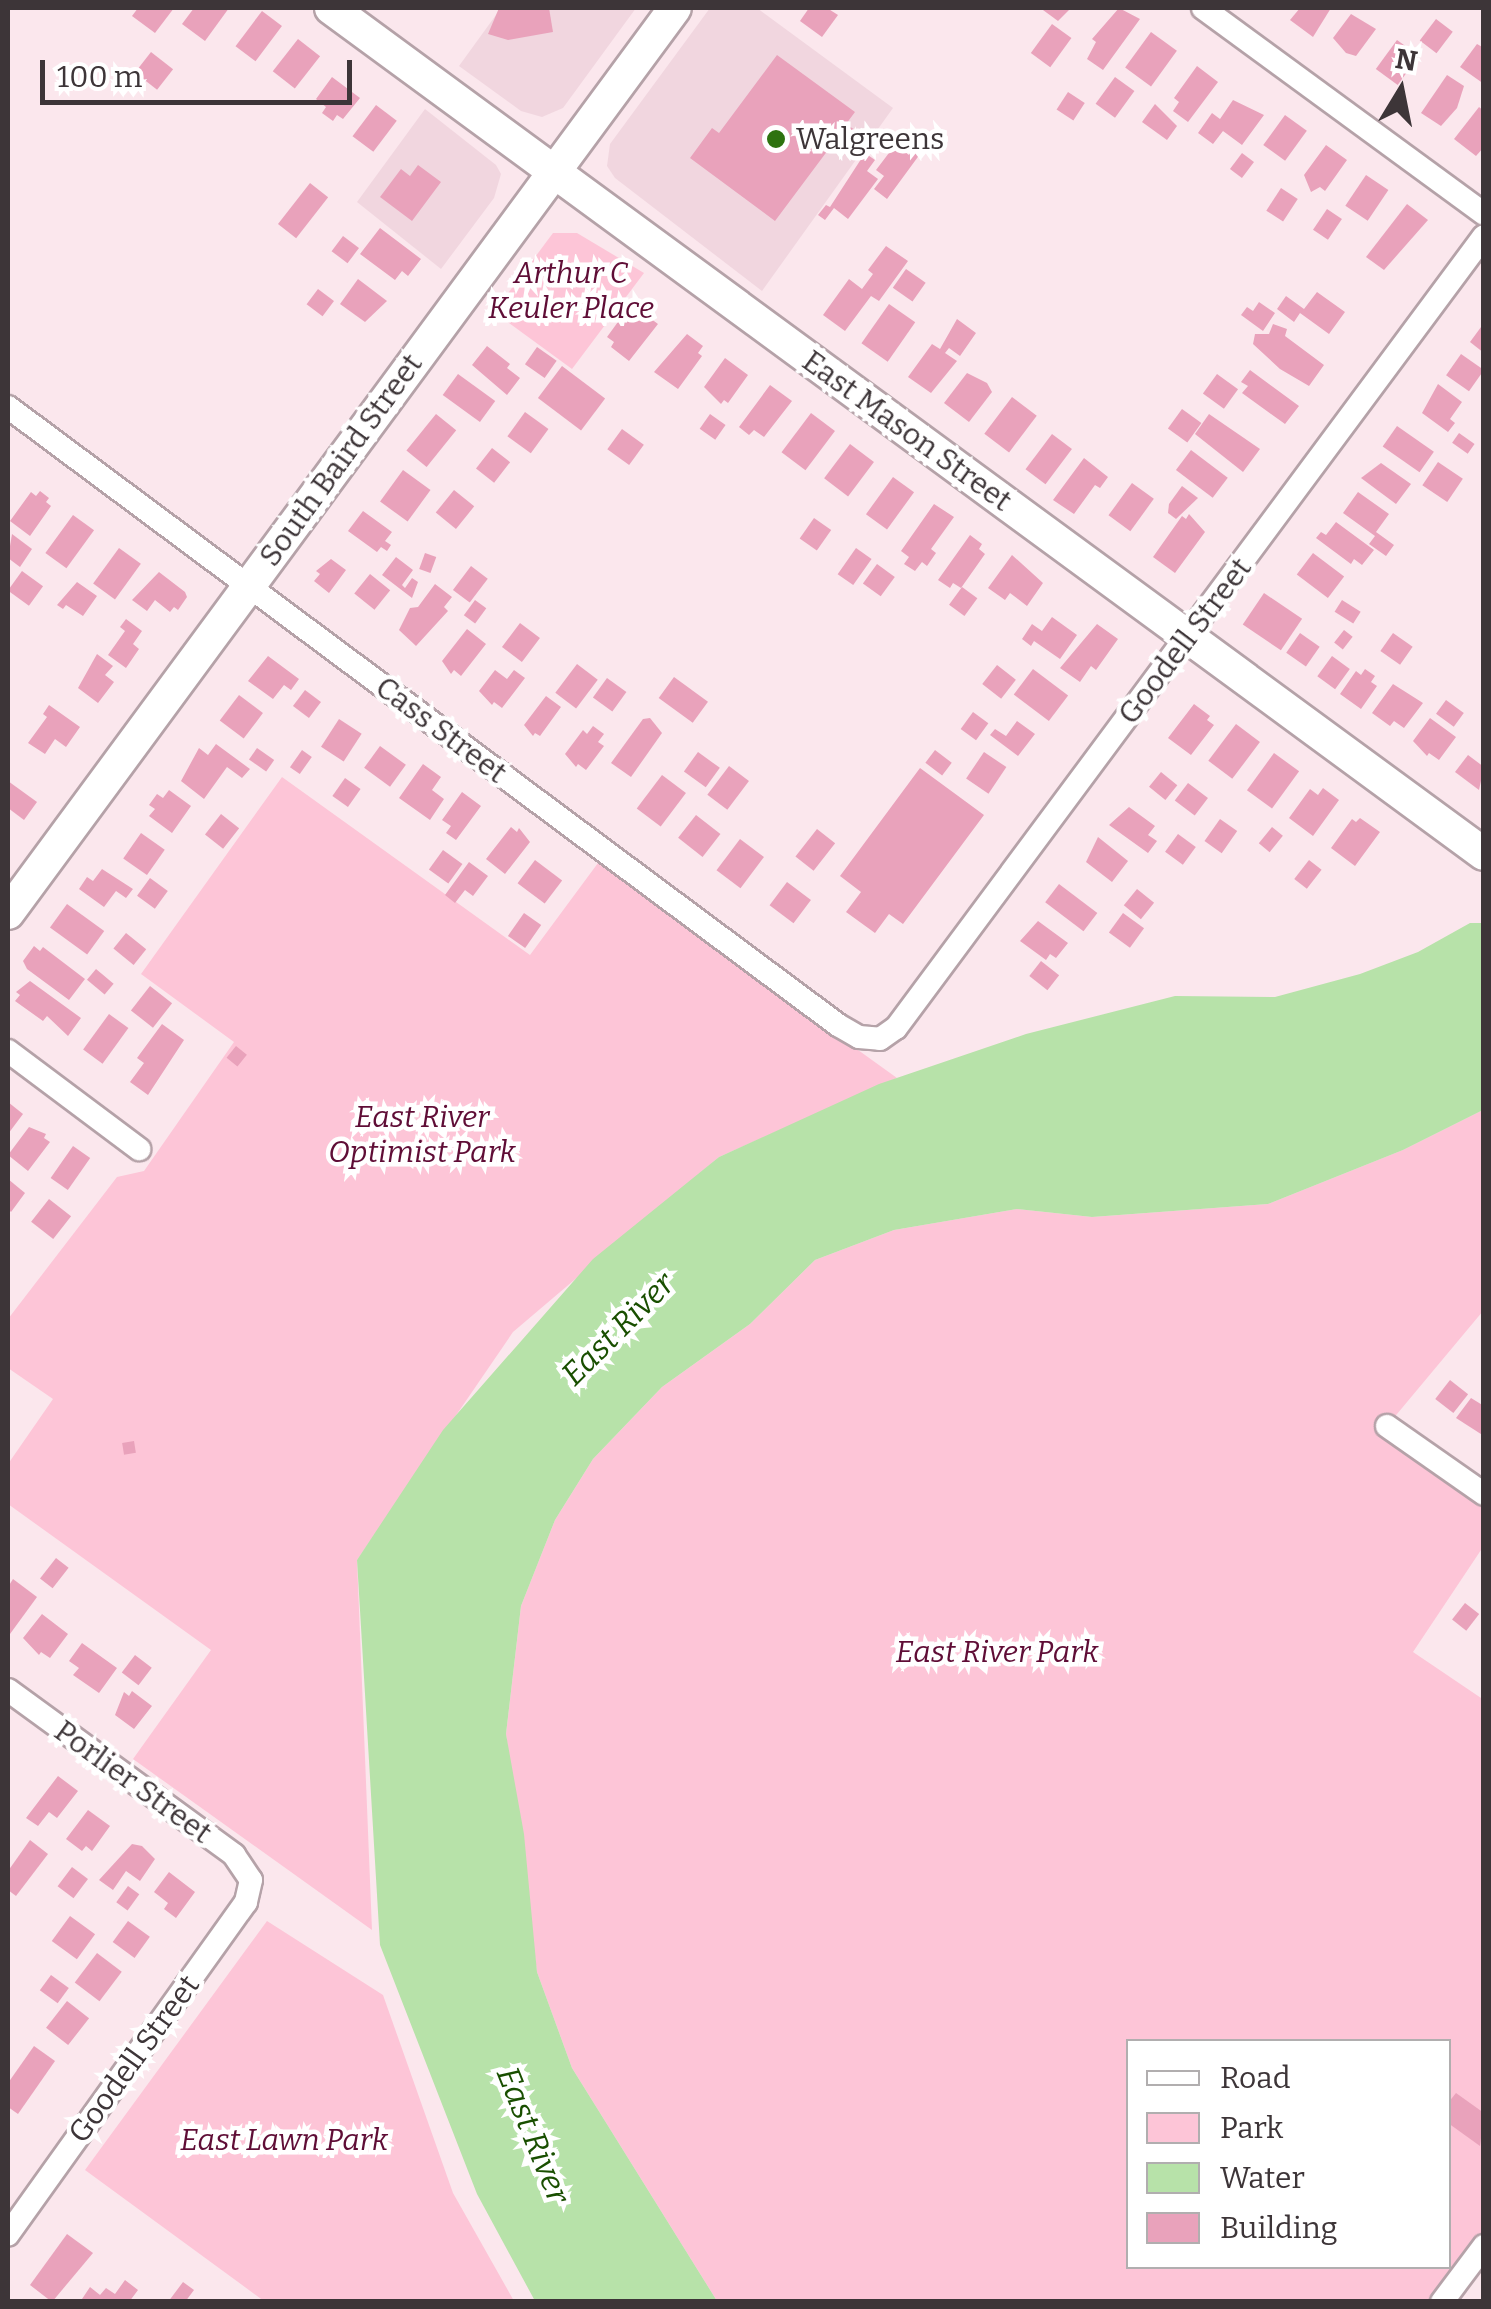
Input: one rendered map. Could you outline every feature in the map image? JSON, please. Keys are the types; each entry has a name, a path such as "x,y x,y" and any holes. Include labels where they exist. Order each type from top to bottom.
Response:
{"main road":[{"name":"East Mason Street","path":"331,8 1484,854"},
{"name":"South Baird Street","path":"8,913 675,8"}],"street":[{"path":"1203,8 1484,214"},
{"name":"Goodell Street","path":"880,1040 896,1028 1484,236"},
{"name":"Cass Street","path":"8,407 838,1025 859,1037 880,1040"},
{"path":"8,1052 140,1149"},
{"path":"1387,1426 1484,1494"},
{"name":"Porlier Street","path":"8,1690 234,1856 251,1880"},
{"name":"Goodell Street","path":"8,2235 246,1902 251,1880"},
{"path":"1442,2302 1482,2253"}],"shaded area":[{"path":"501,8 636,8 563,108 542,117 521,111 459,66"},
{"path":"710,8 757,8 893,108 762,291 615,178 607,166 610,144"},
{"path":"425,109 496,165 501,174 494,198 441,269 357,202"}],"green space":[{"name":"Arthur C Keuler Place","path":"553,233 577,233 644,273 572,369 494,312"},
{"name":"East River Optimist Park","path":"282,777 530,955 598,863 897,1078 719,1157 513,1332 357,1560 372,1930 133,1759 211,1650 8,1504 8,1464 53,1399 8,1368 8,1319 117,1177 144,1171 234,1042 141,974"},
{"name":"East River Park","path":"1483,1110 1483,1311 1387,1426 1483,1494 1483,1547 1413,1652 1484,1700 1483,2246 1442,2301 717,2301 572,2068 537,1972 506,1734 521,1606 555,1520 593,1459 662,1387 750,1324 815,1260 894,1230 1017,1209 1092,1217 1268,1204 1403,1150"},
{"name":"East Lawn Park","path":"267,1921 383,1995 453,2193 514,2301 264,2301 85,2170"}],"water":[{"name":"East River","path":"1470,923 1483,923 1483,1110 1403,1150 1268,1204 1092,1217 1017,1209 894,1230 815,1260 750,1324 662,1387 593,1459 555,1520 521,1606 506,1734 524,1834 537,1972 572,2068 717,2301 535,2301 477,2194 380,1945 357,1560 443,1430 593,1259 719,1157 879,1084 1026,1034 1175,996 1275,997 1360,974 1418,952"}],"building":[{"path":"138,8 174,8 155,33 132,16"},
{"path":"194,8 229,8 205,41 182,24"},
{"path":"499,8 549,8 553,32 508,40 488,34"},
{"path":"809,8 827,8 838,15 822,37 800,21"},
{"path":"1045,8 1071,8 1058,21"},
{"path":"1119,8 1140,19 1103,70 1087,59 1096,42 1092,39"},
{"path":"1300,8 1331,8 1313,37 1290,20"},
{"path":"262,11 282,26 255,61 236,46"},
{"path":"1351,14 1376,29 1356,56 1346,53 1333,38"},
{"path":"1436,19 1453,32 1437,53 1420,41"},
{"path":"1052,24 1071,38 1050,67 1031,53"},
{"path":"1151,32 1177,51 1151,86 1125,68"},
{"path":"298,39 320,56 295,89 273,71"},
{"path":"1397,40 1419,56 1398,85 1376,69"},
{"path":"1477,44 1484,48 1484,84 1460,67"},
{"path":"151,52 173,69 157,90 135,72"},
{"name":"Walgreens","path":"777,55 855,112 846,124 855,130 839,152 831,146 775,221 690,158 712,128 719,133"},
{"path":"1197,66 1218,82 1188,122 1173,111 1179,102 1174,98"},
{"path":"1447,75 1464,86 1457,108 1441,126 1421,113"},
{"path":"332,77 360,98 343,119 337,115 333,121 322,113 326,107 316,99"},
{"path":"1115,77 1134,91 1115,118 1096,104"},
{"path":"1068,92 1085,103 1073,121 1057,110"},
{"path":"1233,100 1264,115 1242,145 1223,131 1213,144 1198,133 1212,113 1220,119"},
{"path":"1155,104 1177,126 1167,140 1142,122"},
{"path":"376,105 397,121 373,152 353,136"},
{"path":"1479,107 1484,111 1484,147 1476,156 1454,139"},
{"path":"1285,115 1307,131 1285,161 1263,145"},
{"path":"916,144 923,150 887,199 874,189 884,176 876,170 895,145 909,155"},
{"path":"1326,145 1347,160 1325,191 1320,187 1311,192 1304,175"},
{"path":"865,153 875,160 867,171 878,179 848,219 834,208 825,220 818,215 826,205 830,207"},
{"path":"1242,153 1254,162 1242,178 1230,169"},
{"path":"418,165 441,182 412,221 380,197 401,169 410,176"},
{"path":"1366,175 1388,190 1368,221 1345,206"},
{"path":"310,183 328,197 296,238 278,224"},
{"path":"1281,188 1298,199 1283,222 1266,211"},
{"path":"1407,204 1428,220 1384,270 1366,257"},
{"path":"1327,209 1342,219 1328,240 1313,230"},
{"path":"380,228 421,259 408,276 402,271 395,280 360,254"},
{"path":"343,236 359,248 348,263 332,251"},
{"path":"886,246 908,261 879,301 871,296 845,331 823,315 849,279 862,289 873,274 868,270"},
{"path":"906,269 926,283 912,302 893,288"},
{"path":"358,279 387,301 365,322 340,304"},
{"path":"318,289 334,301 323,316 307,304"},
{"path":"1317,292 1345,312 1329,334 1300,313 1294,322 1277,309 1286,296 1304,309"},
{"path":"1259,302 1275,313 1263,331 1241,315 1247,307 1253,311"},
{"path":"631,304 658,324 629,361 611,347 614,342 607,337"},
{"path":"889,304 915,322 888,362 861,343"},
{"path":"957,319 976,333 960,356 949,348 945,353 957,361 931,393 908,377 932,344 940,349"},
{"path":"1484,323 1484,353 1470,342"},
{"path":"1273,324 1287,329 1285,336 1324,365 1309,386 1280,369 1253,344 1255,334 1269,334"},
{"path":"687,334 703,346 698,353 702,356 678,389 654,372"},
{"path":"487,346 510,364 507,368 520,378 507,395 472,365"},
{"path":"537,347 557,361 545,378 525,364"},
{"path":"1461,354 1484,370 1469,391 1446,375"},
{"path":"725,358 748,375 728,403 724,400 721,404 704,387"},
{"path":"562,366 605,398 581,430 538,398"},
{"path":"1250,370 1299,406 1285,424 1242,393 1248,386 1241,382"},
{"path":"967,373 987,383 992,392 969,422 944,403"},
{"path":"458,374 495,401 480,422 443,395"},
{"path":"1217,374 1238,389 1224,409 1203,393"},
{"path":"1438,384 1462,402 1450,419 1455,423 1448,432 1422,413"},
{"path":"770,385 792,401 764,437 754,430 749,435 739,427"},
{"path":"1012,397 1037,416 1009,452 984,434"},
{"path":"1182,409 1201,423 1187,443 1168,428"},
{"path":"525,412 548,429 531,453 507,436"},
{"path":"811,413 835,431 805,470 782,452"},
{"path":"436,414 456,430 427,467 406,451"},
{"path":"710,414 726,425 715,440 700,429"},
{"path":"1209,414 1260,449 1243,472 1195,434"},
{"path":"1397,426 1434,452 1420,472 1383,446"},
{"path":"622,429 644,445 629,465 607,449"},
{"path":"1459,433 1475,444 1468,454 1452,443"},
{"path":"1052,434 1072,449 1045,484 1026,469"},
{"path":"850,444 874,462 848,496 824,478"},
{"path":"492,448 510,462 494,483 476,468"},
{"path":"1191,450 1228,478 1213,498 1176,470"},
{"path":"1084,458 1108,477 1100,488 1095,485 1074,514 1053,500"},
{"path":"1438,462 1463,479 1447,502 1422,485"},
{"path":"1381,463 1411,484 1396,504 1361,478"},
{"path":"403,470 431,490 408,522 380,502"},
{"path":"893,477 914,492 887,529 866,514"},
{"path":"1132,483 1154,499 1130,531 1108,515"},
{"path":"1182,486 1198,498 1176,519 1168,513 1169,504"},
{"path":"454,490 474,506 456,529 436,513"},
{"path":"40,491 49,498 46,502 51,506 30,536 10,521 31,492 36,496"},
{"path":"1358,492 1389,514 1376,532 1394,545 1386,556 1369,544 1375,536 1343,513"},
{"path":"934,504 954,517 931,549 936,553 927,566 922,562 915,571 904,564 909,557 901,551"},
{"path":"363,511 392,532 385,541 391,545 387,551 381,547 377,552 348,531"},
{"path":"1189,514 1205,532 1175,573 1153,557 1182,516 1186,519"},
{"path":"73,515 94,530 66,568 45,553"},
{"path":"814,518 831,530 817,551 800,538"},
{"path":"1336,522 1374,550 1362,565 1354,559 1351,564 1316,538 1321,532 1326,535"},
{"path":"12,534 32,549 20,567 8,558"},
{"path":"970,535 982,544 979,549 985,554 961,588 953,583 950,588 938,580"},
{"path":"119,548 141,564 115,599 93,584"},
{"path":"856,548 872,559 853,585 838,574"},
{"path":"425,553 436,557 430,573 419,569"},
{"path":"1313,553 1344,576 1328,598 1297,575"},
{"path":"1012,555 1043,583 1027,606 1010,593 1005,600 988,588"},
{"path":"396,557 413,570 402,585 405,588 412,578 418,582 412,598 382,575"},
{"path":"331,559 346,570 329,593 314,581 320,574 316,571"},
{"path":"877,564 895,577 881,596 863,583"},
{"path":"471,566 488,579 470,603 453,590"},
{"path":"22,571 43,586 29,606 8,590"},
{"path":"159,572 185,592 187,597 178,610 174,607 170,612 155,600 147,611 132,600"},
{"path":"370,574 390,590 374,610 354,593"},
{"path":"77,582 97,596 83,616 66,605 63,609 57,605"},
{"path":"435,584 452,597 444,607 448,611 416,646 399,630 410,608 418,607"},
{"path":"962,587 977,598 964,616 949,605"},
{"path":"1264,593 1302,619 1281,650 1243,625"},
{"path":"475,600 486,608 475,624 464,615"},
{"path":"1342,600 1361,612 1353,624 1335,612"},
{"path":"1052,617 1077,635 1060,659 1034,641 1031,646 1022,639 1032,624 1042,631"},
{"path":"126,619 142,631 133,644 139,649 126,668 108,655 125,631 120,627"},
{"path":"520,623 540,638 522,662 502,647"},
{"path":"1097,624 1118,639 1096,670 1091,666 1080,682 1060,668"},
{"path":"467,629 486,644 461,676 454,670 451,674 442,661"},
{"path":"1344,630 1353,637 1343,649 1334,643"},
{"path":"1300,633 1320,647 1306,666 1286,653"},
{"path":"1393,633 1413,647 1400,665 1380,651"},
{"path":"97,654 113,666 105,675 114,682 98,703 78,688"},
{"path":"268,656 299,679 291,690 284,685 273,699 248,681"},
{"path":"1332,656 1350,669 1335,689 1317,676"},
{"path":"577,664 598,680 576,708 555,693"},
{"path":"997,665 1016,680 1001,699 982,684"},
{"path":"1033,669 1068,695 1049,721 1014,695"},
{"path":"1365,669 1375,676 1371,682 1377,686 1361,709 1340,694 1356,671 1361,675"},
{"path":"495,670 507,679 514,670 525,678 502,708 494,702 492,705 479,691"},
{"path":"674,677 708,702 693,723 659,698"},
{"path":"607,678 626,692 612,712 593,697"},
{"path":"1393,684 1423,703 1404,728 1394,721 1390,726 1372,713"},
{"path":"305,690 321,702 309,718 293,706"},
{"path":"239,695 263,713 244,739 220,721"},
{"path":"546,696 561,707 540,736 533,736 524,725"},
{"path":"1446,700 1464,713 1454,727 1436,714"},
{"path":"1194,704 1210,716 1207,720 1214,725 1191,755 1168,738"},
{"path":"49,705 80,727 66,747 55,739 45,754 28,743 47,717 43,714"},
{"path":"973,712 988,723 976,740 961,729"},
{"path":"650,718 662,733 631,777 611,763 643,719"},
{"path":"1430,718 1456,737 1439,760 1429,753 1427,756 1413,741"},
{"path":"339,719 362,734 344,761 321,747"},
{"path":"1017,721 1035,734 1018,756 990,735 995,729 1006,736"},
{"path":"1236,724 1260,742 1232,779 1208,761"},
{"path":"593,726 604,734 598,742 604,746 586,770 578,764 576,767 565,754 583,730 587,734"},
{"path":"216,744 250,769 242,778 227,767 204,799 181,781 199,748 208,755"},
{"path":"380,746 406,765 390,787 364,768"},
{"path":"257,748 274,760 266,772 249,759"},
{"path":"302,750 312,757 300,774 290,767"},
{"path":"935,750 952,763 942,775 925,763"},
{"path":"698,752 720,768 706,787 684,771"},
{"path":"984,752 1006,767 988,794 966,779"},
{"path":"1274,753 1299,771 1272,808 1247,790"},
{"path":"1468,755 1484,767 1479,790 1455,772"},
{"path":"423,764 441,777 432,790 444,799 430,820 399,798"},
{"path":"729,766 749,781 727,810 707,795"},
{"path":"920,768 984,815 903,924 889,914 875,933 846,912 861,892 840,876"},
{"path":"1161,772 1177,785 1165,800 1149,787"},
{"path":"662,775 686,793 661,827 637,809"},
{"path":"345,778 361,789 348,807 332,796"},
{"path":"8,781 37,802 24,820 8,808"},
{"path":"1188,783 1208,798 1195,816 1175,801"},
{"path":"1323,788 1339,800 1313,836 1289,818 1310,789 1318,795"},
{"path":"169,790 191,806 172,833 149,816 155,809 149,805 157,794 163,798"},
{"path":"462,792 481,806 456,840 446,833 451,826 442,820"},
{"path":"1129,807 1155,826 1148,835 1157,841 1148,853 1109,825"},
{"path":"221,814 239,828 223,849 205,834"},
{"path":"696,815 720,834 703,857 678,838"},
{"path":"1360,818 1380,832 1355,866 1331,848 1352,819 1356,822"},
{"path":"1220,819 1237,831 1222,853 1205,841"},
{"path":"511,827 517,832 519,828 530,842 505,874 486,859"},
{"path":"1272,827 1283,836 1270,852 1259,843"},
{"path":"817,829 835,843 814,871 795,857"},
{"path":"141,833 165,850 147,875 123,858"},
{"path":"1178,834 1196,847 1183,865 1165,852"},
{"path":"1098,837 1128,861 1112,882 1086,862"},
{"path":"740,839 764,857 740,888 717,870"},
{"path":"443,850 462,864 448,884 429,869"},
{"path":"535,860 562,880 545,904 518,883"},
{"path":"1309,860 1322,870 1307,889 1294,879"},
{"path":"469,862 488,876 473,896 465,890 455,903 445,895"},
{"path":"102,869 133,889 126,898 116,891 104,907 79,889 87,877 93,881"},
{"path":"150,878 168,891 155,909 137,896"},
{"path":"787,882 811,900 794,923 770,905"},
{"path":"1059,884 1097,913 1083,931 1045,902"},
{"path":"1137,889 1154,903 1141,919 1124,905"},
{"path":"67,904 104,931 87,954 50,927"},
{"path":"524,913 541,925 525,948 508,936"},
{"path":"1123,913 1144,928 1130,948 1109,932"},
{"path":"1038,921 1068,943 1056,958 1050,954 1046,960 1020,941"},
{"path":"126,933 146,949 134,965 113,949"},
{"path":"34,946 40,951 43,947 85,979 69,1000 27,969 23,961"},
{"path":"1041,961 1059,975 1047,990 1029,976"},
{"path":"96,969 114,984 105,995 87,980"},
{"path":"30,981 81,1018 68,1036 47,1016 43,1021 15,1001 20,995 16,992"},
{"path":"150,986 172,1003 153,1028 131,1010"},
{"path":"109,1014 128,1028 103,1064 83,1050"},
{"path":"162,1024 184,1040 148,1095 130,1082 144,1063 137,1058"},
{"path":"236,1046 247,1055 237,1066 227,1058"},
{"path":"8,1102 23,1114 8,1134"},
{"path":"29,1127 46,1134 44,1138 50,1142 28,1171 8,1155"},
{"path":"73,1146 90,1158 68,1190 51,1178"},
{"path":"8,1179 25,1193 11,1212 8,1209"},
{"path":"49,1199 71,1216 53,1239 31,1222"},
{"path":"1450,1380 1468,1394 1453,1413 1435,1399"},
{"path":"1471,1398 1484,1406 1484,1436 1456,1418"},
{"path":"134,1441 136,1453 124,1455 122,1443"},
{"path":"56,1558 69,1568 53,1588 40,1578"},
{"path":"13,1579 37,1597 10,1634 8,1587"},
{"path":"1465,1603 1479,1614 1466,1631 1452,1620"},
{"path":"42,1614 68,1634 50,1658 41,1652 39,1655 23,1638"},
{"path":"82,1643 117,1668 99,1693 73,1675 79,1668 69,1661"},
{"path":"135,1655 152,1668 139,1685 122,1673"},
{"path":"132,1691 152,1706 134,1729 115,1715 124,1692 129,1696"},
{"path":"58,1776 78,1791 57,1818 49,1812 38,1826 26,1818"},
{"path":"88,1810 110,1826 92,1851 86,1846 82,1851 66,1839"},
{"path":"30,1840 48,1854 16,1896 8,1890 8,1871"},
{"path":"132,1844 142,1846 155,1859 140,1881 126,1871 113,1890 99,1880"},
{"path":"72,1867 88,1879 74,1898 58,1886"},
{"path":"169,1872 195,1892 176,1918 164,1909 168,1903 154,1892"},
{"path":"128,1886 139,1894 128,1910 116,1902"},
{"path":"70,1916 95,1934 77,1959 52,1941"},
{"path":"128,1921 150,1937 135,1958 113,1942"},
{"path":"97,1953 122,1972 99,2001 75,1983"},
{"path":"51,1975 69,1988 58,2003 40,1990"},
{"path":"67,2001 89,2018 68,2045 46,2028"},
{"path":"34,2046 55,2061 18,2114 8,2107 8,2083"},
{"path":"1456,2093 1484,2113 1480,2146 1451,2125 1451,2099"},
{"path":"67,2234 93,2253 52,2302 30,2285"},
{"path":"125,2280 138,2290 129,2302 80,2302 90,2287 100,2295 106,2288 115,2294"},
{"path":"183,2282 194,2290 185,2302 168,2302"}],"place":[{"name":"Walgreens","path":"776,139"}]}
